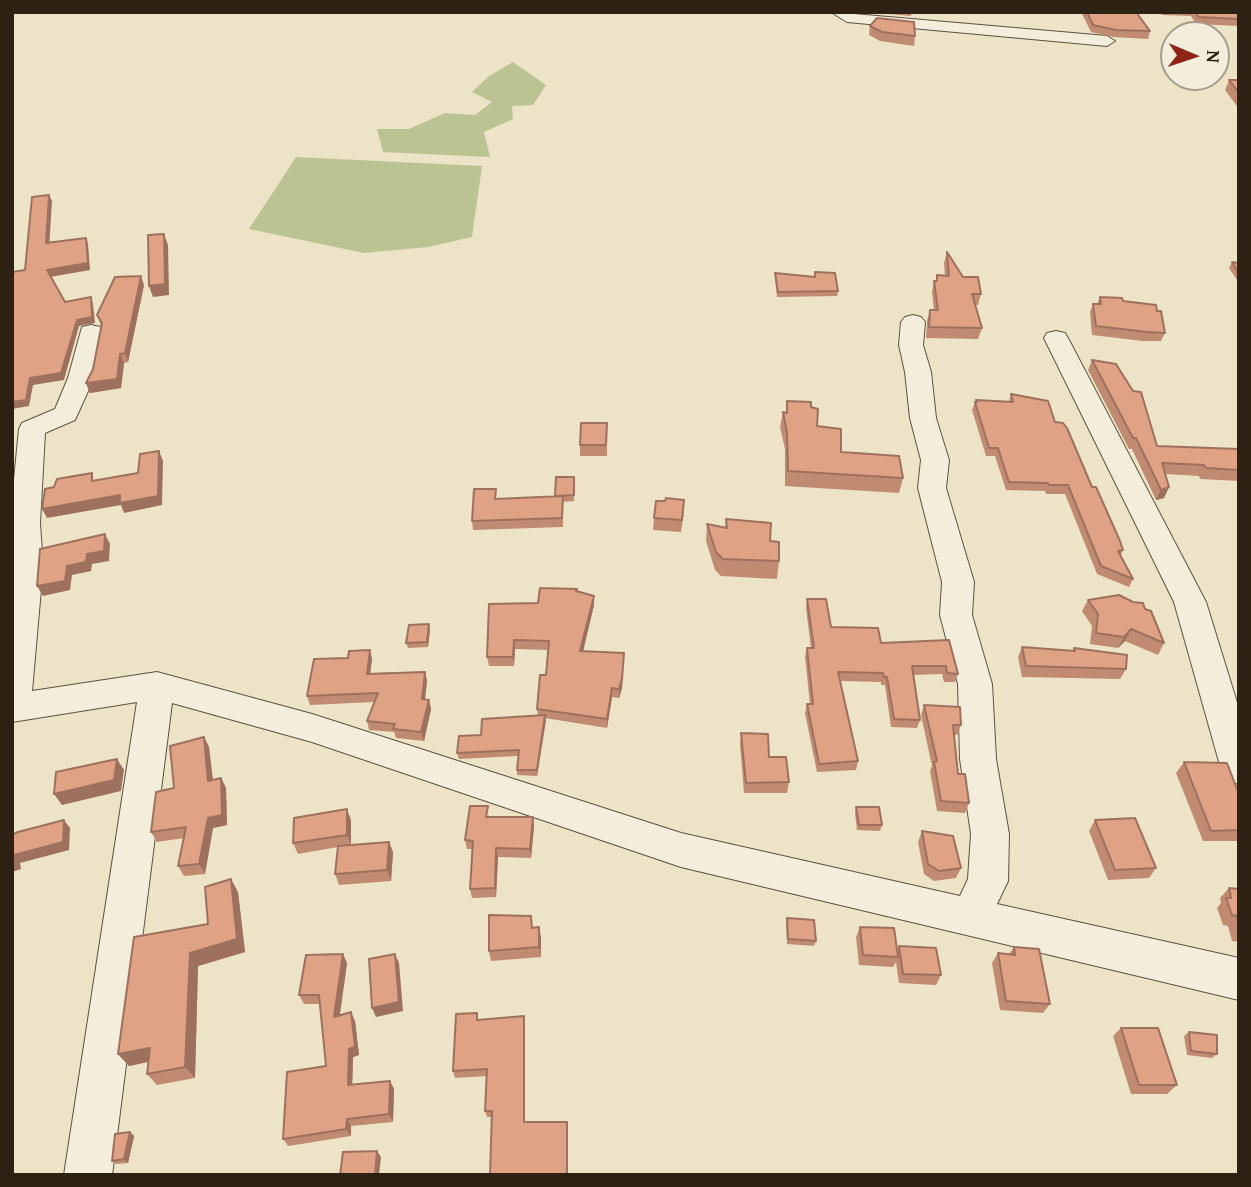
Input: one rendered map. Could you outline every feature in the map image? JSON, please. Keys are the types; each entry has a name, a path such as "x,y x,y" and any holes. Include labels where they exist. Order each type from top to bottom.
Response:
{"street":[{"path":"839,12 847,17 1107,40"},
{"path":"913,322 911,345 918,372 923,418 935,460 932,488 958,582 956,615 975,684 978,760 990,834 988,881 970,917"},
{"path":"91,331 81,378 66,414 32,429 25,523 28,567 13,708 157,685 312,728 681,849 1239,979"},
{"path":"1056,338 1191,602 1239,769"},
{"path":"88,1175 157,685"}],"green space":[{"path":"513,62 546,85 533,105 512,106 513,119 484,132 490,157 383,152 377,129 409,129 445,113 475,115 492,102 472,92 489,76"},
{"path":"296,157 482,166 472,237 428,247 364,253 249,229"}],"building":[{"path":"1087,12 1136,12 1150,31 1116,30 1093,25"},
{"path":"1195,12 1239,12 1239,19 1199,17"},
{"path":"877,18 914,22 915,36 882,32 870,26"},
{"path":"1230,80 1239,80 1239,93 1230,81"},
{"path":"49,195 46,243 86,238 88,263 47,270 65,302 91,297 92,317 77,320 61,373 30,378 26,400 12,402 12,272 25,270 32,197"},
{"path":"164,234 165,284 149,286 148,235"},
{"path":"947,252 963,277 978,277 981,294 972,294 982,328 929,327 930,310 938,310 934,281 937,281 937,275 949,276"},
{"path":"1232,262 1239,263 1239,274"},
{"path":"815,272 835,273 838,291 778,292 775,273 815,277"},
{"path":"141,276 125,353 120,354 117,379 86,383 93,369 102,323 97,315 115,277"},
{"path":"1100,297 1122,298 1123,301 1156,305 1157,311 1161,311 1165,333 1096,326 1093,304 1101,304"},
{"path":"1092,360 1116,364 1133,391 1141,392 1157,446 1239,449 1239,470 1162,463 1169,487 1161,490 1136,438 1133,438"},
{"path":"1011,394 1048,401 1055,422 1063,423 1067,428 1092,487 1096,487 1120,541 1123,550 1118,551 1133,579 1101,566 1068,485 1009,482 998,448 989,448 975,402 1013,402"},
{"path":"787,401 811,402 811,407 818,409 817,426 841,429 841,452 899,456 903,478 788,471 787,433 783,412 787,413"},
{"path":"581,423 607,423 606,445 580,445"},
{"path":"159,451 158,496 120,503 120,495 42,509 45,489 54,487 57,479 92,473 92,481 138,473 140,454"},
{"path":"556,477 574,477 574,495 555,496"},
{"path":"474,489 496,489 495,499 563,496 562,518 472,521"},
{"path":"666,498 684,500 682,520 654,518 656,501 665,501"},
{"path":"726,519 771,523 770,541 779,542 779,561 723,559 716,552 707,524 727,528"},
{"path":"105,534 104,551 87,554 86,562 67,566 65,581 37,586 40,549"},
{"path":"540,588 577,589 576,591 594,596 580,651 624,653 622,679 619,689 612,688 607,719 537,709 540,675 546,675 549,641 514,640 513,657 487,657 489,604 538,603"},
{"path":"1119,595 1133,602 1143,603 1145,609 1151,611 1164,643 1131,629 1124,637 1096,633 1098,614 1088,600"},
{"path":"807,599 826,599 831,627 878,628 881,643 949,640 958,674 947,673 946,666 912,666 920,720 894,719 887,677 884,677 883,673 838,672 858,761 819,764 807,704 813,704 807,648 814,648"},
{"path":"429,624 427,642 406,643 409,625"},
{"path":"1022,647 1075,651 1074,648 1127,655 1126,669 1026,666"},
{"path":"370,650 367,674 425,672 422,699 429,700 421,732 393,729 395,724 367,721 378,693 307,696 314,659 348,658 349,651"},
{"path":"924,705 960,707 961,725 953,725 958,774 965,774 969,803 941,801 934,762 937,761"},
{"path":"545,715 537,770 517,770 519,750 457,753 459,736 481,735 482,719"},
{"path":"741,733 768,734 769,757 786,757 789,782 746,783"},
{"path":"204,737 208,781 221,778 222,815 208,818 199,864 178,866 186,827 151,832 156,792 174,788 170,746"},
{"path":"117,759 114,780 54,794 56,772"},
{"path":"1184,762 1227,763 1239,789 1239,830 1211,831"},
{"path":"470,806 488,806 486,817 533,817 530,849 496,848 495,888 470,889 473,841 465,840"},
{"path":"856,807 879,807 882,825 859,825"},
{"path":"347,809 347,835 293,843 294,818"},
{"path":"1135,818 1156,868 1115,870 1095,820"},
{"path":"64,820 63,842 14,855 12,862 12,835"},
{"path":"922,831 953,836 961,868 939,871 928,864"},
{"path":"389,842 387,870 335,874 338,846"},
{"path":"231,879 237,939 190,953 185,1067 147,1074 150,1048 118,1054 134,937 208,924 205,887"},
{"path":"1229,888 1239,889 1239,922 1237,916 1232,915 1226,898 1231,898"},
{"path":"489,915 531,916 532,928 539,927 539,947 489,951"},
{"path":"787,918 814,920 816,941 788,939"},
{"path":"860,927 894,928 898,957 863,955"},
{"path":"899,946 936,948 941,975 903,974"},
{"path":"1014,947 1039,949 1050,1004 1006,1001 998,953 1015,955"},
{"path":"343,954 334,1017 351,1012 355,1047 349,1049 348,1085 390,1081 389,1114 347,1119 346,1129 283,1139 287,1072 326,1066 319,995 299,995 306,955"},
{"path":"395,954 399,1002 372,1008 369,959"},
{"path":"477,1013 477,1020 524,1016 524,1122 567,1122 567,1175 490,1175 492,1111 485,1111 487,1069 453,1071 456,1014"},
{"path":"1121,1028 1158,1028 1177,1085 1139,1085"},
{"path":"1189,1032 1217,1035 1217,1054 1191,1051"},
{"path":"130,1132 124,1159 112,1161 115,1134"},
{"path":"377,1151 375,1175 340,1175 343,1152"}]}
